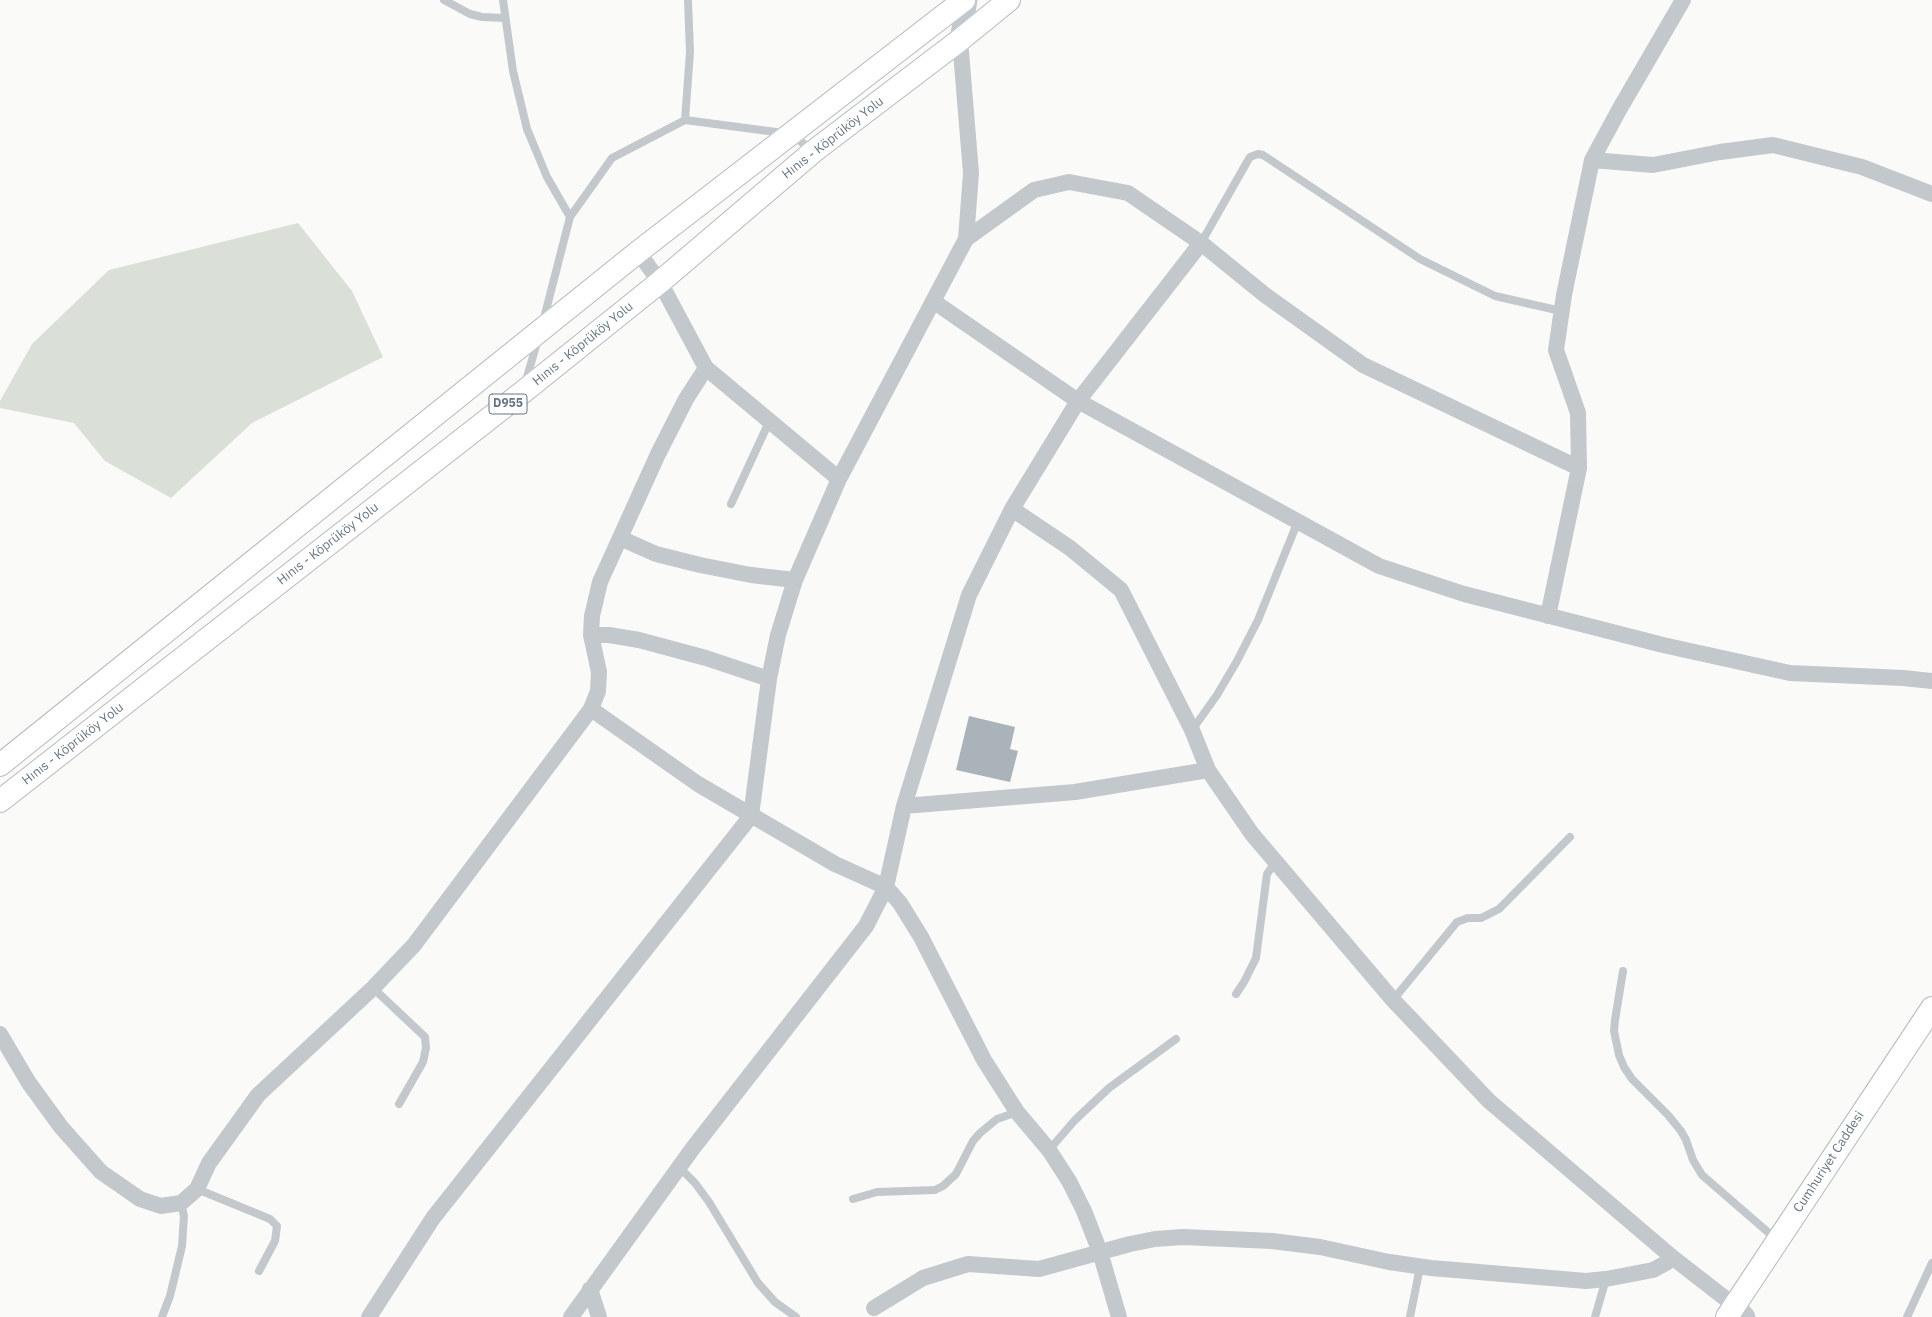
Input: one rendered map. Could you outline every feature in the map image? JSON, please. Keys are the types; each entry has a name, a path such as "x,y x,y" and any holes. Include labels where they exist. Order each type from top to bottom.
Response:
{"main road":[{"name":"D955","path":"0,765 638,252 964,0"},
{"name":"Hınıs - Köprüköy Yolu","path":"0,801 523,392 660,282 814,151 960,40 1009,0"},
{"name":"Cumhuriyet Caddesi","path":"1736,1313 1778,1241 1932,1008"}],"street":[{"path":"373,1316 433,1218 751,816 769,679 778,635 795,580 839,479 966,239 970,173 960,40 967,0"},
{"path":"1548,616 1580,468 1578,413 1556,350 1562,311 1592,160 1619,110 1683,0"},
{"path":"1592,160 1653,165 1720,152 1773,145 1862,167 1932,194"},
{"path":"966,239 1034,190 1069,182 1128,193 1201,243 1266,295 1363,365 1580,468"},
{"path":"571,1317 679,1167 866,926 886,887 904,806 969,595 1012,509 1078,401 1201,243"},
{"path":"638,252 660,282 706,368 839,479"},
{"path":"933,301 1078,401 1379,566 1464,594 1548,616 1663,645 1790,673 1903,678 1932,681"},
{"path":"0,1034 29,1083 61,1126 101,1172 140,1199 161,1206 181,1203 197,1189 209,1163 258,1095 373,988 414,945 591,709 598,691 599,672 591,635 592,616 600,582 658,454 686,399 706,368"},
{"path":"1012,509 1070,548 1121,590 1192,730 1208,770 1252,834 1393,1000 1489,1101 1736,1313"},
{"path":"620,538 656,554 700,565 751,575 795,580"},
{"path":"591,635 609,635 639,640 706,658 769,679"},
{"path":"591,709 698,784 835,864 886,887 900,903 921,937 984,1060 1017,1112 1048,1150 1069,1181 1084,1211 1100,1252 1119,1317"},
{"path":"904,806 1075,792 1208,770"},
{"path":"874,1308 923,1278 968,1264 1039,1269 1155,1239 1183,1237 1217,1238 1320,1247 1420,1267 1568,1279 1606,1280 1653,1270 1666,1263 1672,1257"},
{"path":"590,1289 599,1317"}],"lane":[{"path":"444,0 470,14 482,18 505,18"},
{"path":"503,0 513,71 527,129 547,177 570,217"},
{"path":"684,120 690,52 688,0"},
{"path":"523,392 570,217 612,158 684,120 791,134 814,151"},
{"path":"1201,243 1247,162 1250,158 1258,154 1262,155 1420,259 1495,296 1562,311"},
{"path":"731,504 769,422"},
{"path":"1192,730 1217,695 1237,661 1258,620 1298,521"},
{"path":"1393,1000 1457,922 1468,918 1481,918 1499,909 1570,837"},
{"path":"1236,994 1256,958 1267,874 1276,861"},
{"path":"1623,971 1614,1031 1619,1055 1624,1067 1632,1079 1668,1114 1681,1131 1693,1160 1702,1175 1778,1241"},
{"path":"373,988 425,1037 426,1048 423,1062 398,1104"},
{"path":"1048,1150 1075,1120 1109,1088 1176,1038"},
{"path":"853,1199 877,1192 936,1190 944,1186 958,1171 968,1150 980,1133 996,1118 1017,1112"},
{"path":"679,1167 695,1183 709,1202 758,1283 775,1302 796,1317"},
{"path":"197,1189 270,1219 277,1226 275,1241 259,1271"},
{"path":"162,1317 170,1296 182,1246 184,1216 181,1203"},
{"path":"1907,1317 1932,1263"},
{"path":"1410,1317 1420,1267"},
{"path":"1595,1317 1606,1280"}],"shaded area":[{"path":"298,223 352,291 383,357 252,423 171,498 105,461 74,423 0,408 0,401 32,344 109,270"}],"building":[{"path":"969,716 1015,727 1010,749 1018,751 1010,782 956,770"}]}
